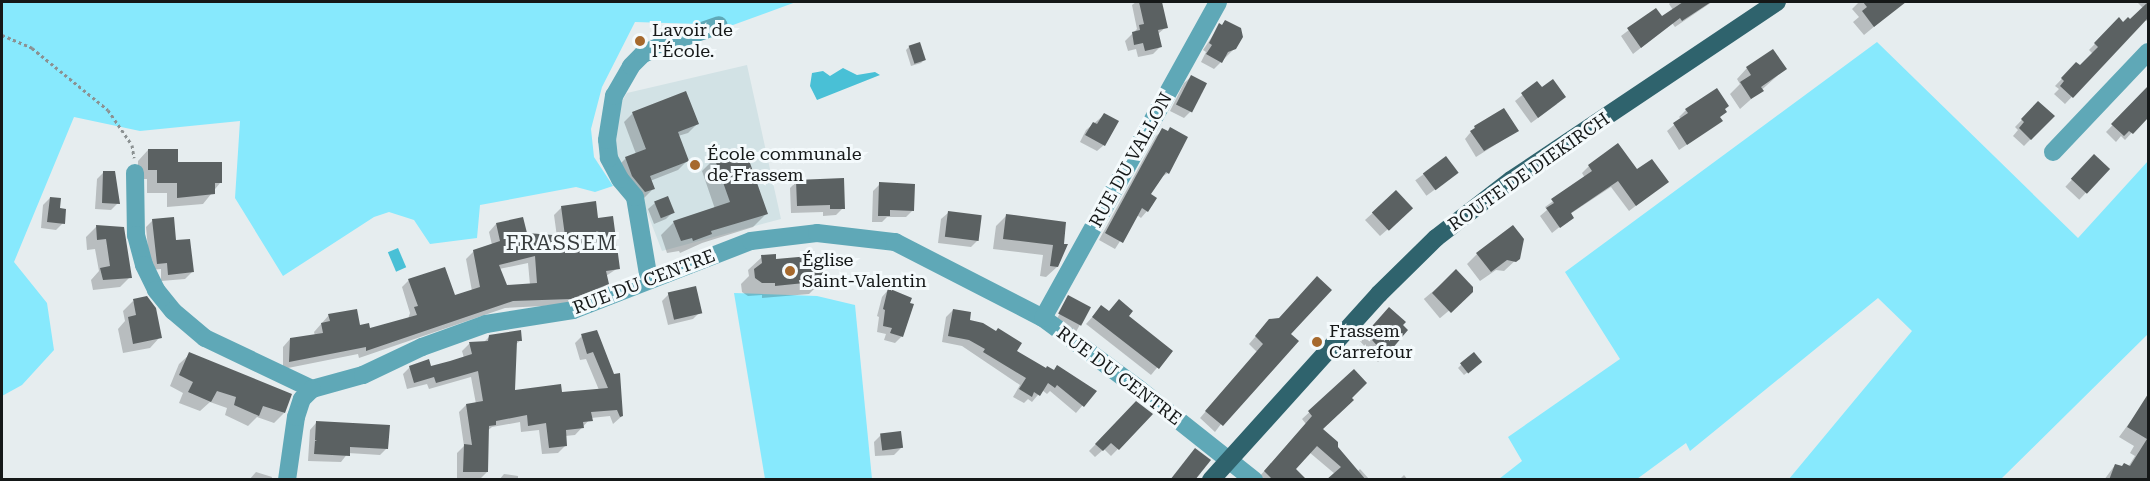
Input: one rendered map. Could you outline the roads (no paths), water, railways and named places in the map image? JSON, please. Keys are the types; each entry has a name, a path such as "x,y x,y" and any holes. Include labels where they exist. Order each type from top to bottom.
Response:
{"main road":[{"name":"ROUTE DE DIEKIRCH","path":"1210,480 1379,294 1436,238 1511,180 1777,2"}],"street":[{"name":"RUE DU VALLON","path":"1043,318 1218,2"},
{"path":"649,280 635,197 620,179 609,158 607,140 614,96 625,75 643,54 662,45 719,26"},
{"path":"2053,152 2148,52"},
{"path":"135,173 136,235 144,265 161,297 173,311 205,338 312,389 302,399 296,417 287,480"},
{"name":"RUE DU CENTRE","path":"312,389 363,375 422,347 486,324 558,314 751,241 817,233 895,242 1043,318 1139,388 1254,480"}],"place":[{"name":"Lavoir de l'École.","path":"640,41"},
{"name":"École communale de Frassem","path":"695,165"},
{"name":"Église Saint-Valentin","path":"790,271"},
{"name":"Frassem Carrefour","path":"1317,342"}],"district":[{"name":"FRASSEM","path":"562,243"}]}
